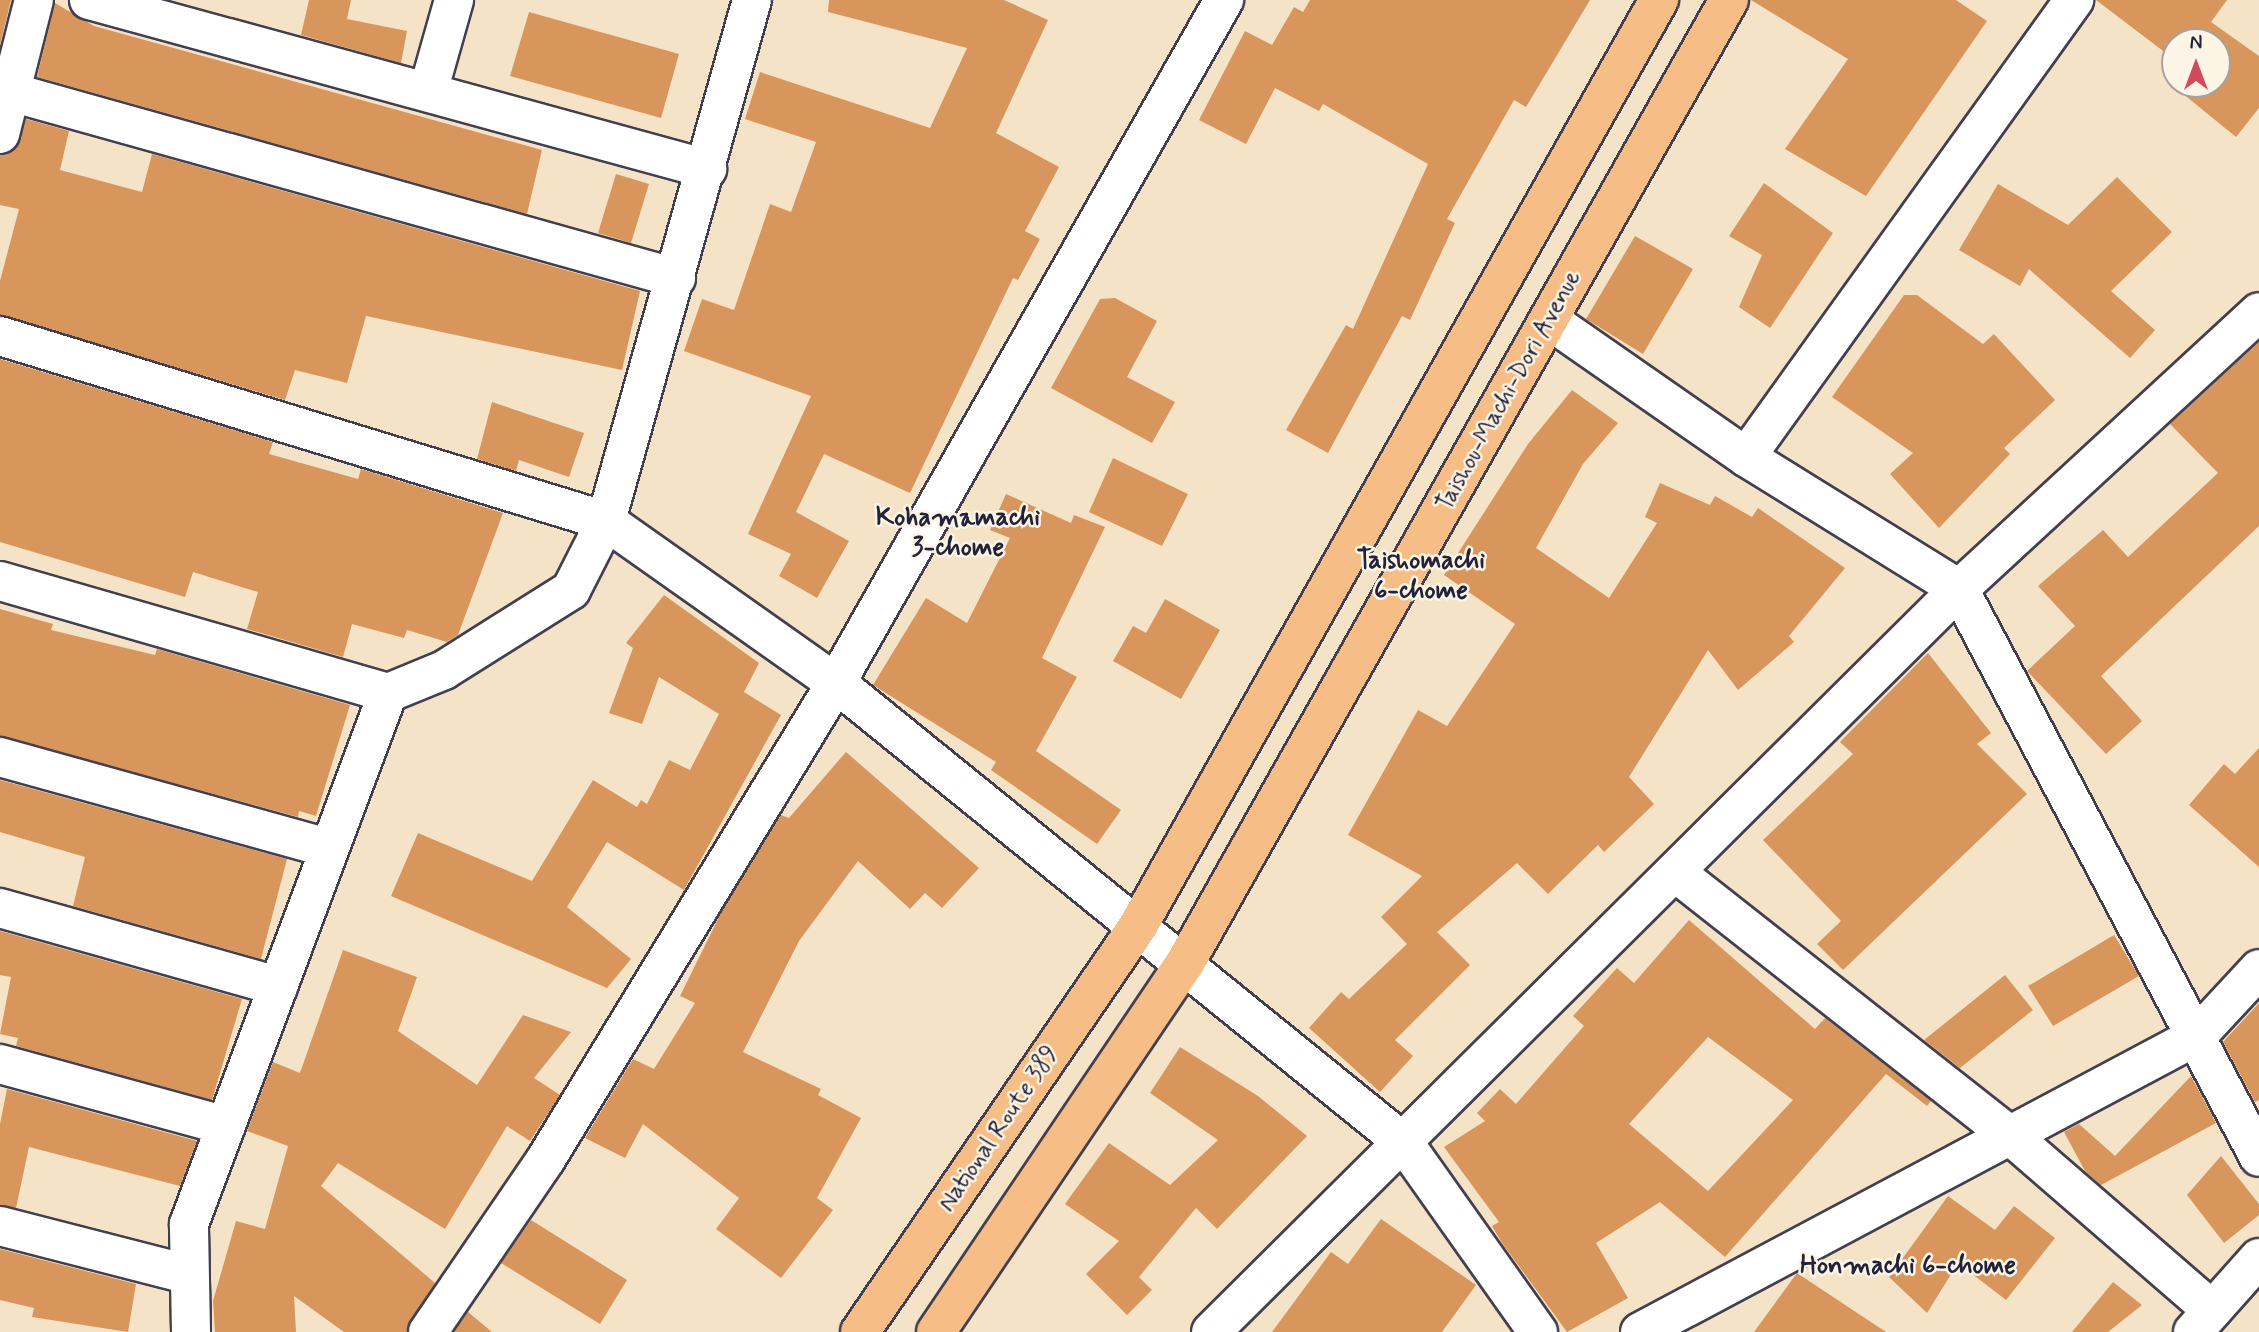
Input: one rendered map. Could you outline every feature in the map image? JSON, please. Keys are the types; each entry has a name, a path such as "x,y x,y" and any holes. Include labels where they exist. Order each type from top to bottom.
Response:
{"highway":[{"path":"1138,926 1659,0"},
{"name":"Taishou-Machi-Dori Avenue","path":"1185,963 1729,0"},
{"name":"National Route 389","path":"860,1332 1138,926"},
{"path":"936,1332 1185,963"}],"street":[{"path":"0,134 5,90 34,0"},
{"path":"89,0 707,169"},
{"path":"428,92 454,0"},
{"path":"0,581 388,693 444,670 571,590 606,521 707,169 752,0"},
{"path":"428,1332 546,1159 836,683 1224,0"},
{"path":"1746,457 2074,0"},
{"path":"5,90 676,278"},
{"path":"1211,1332 1959,589 2259,312"},
{"path":"1549,320 1746,457 1959,589 2259,1157"},
{"path":"0,336 606,521 836,683 1404,1143 1538,1332"},
{"path":"191,1332 187,1274 189,1224 388,693"},
{"path":"0,757 329,848"},
{"path":"1675,872 2011,1136 2203,1321 2259,1258"},
{"path":"0,908 278,986"},
{"path":"1669,1327 2011,1136 2197,1036 2259,969"},
{"path":"0,1064 226,1126"},
{"path":"0,1226 187,1274"}],"building":[{"path":"0,0 11,0 0,45"},
{"path":"309,0 351,0 347,19 407,31 401,63 301,35"},
{"path":"829,0 1004,0 1048,20 996,133 1059,167 1025,231 1040,239 1018,280 1013,278 910,493 824,454 796,512 849,541 817,598 779,576 791,554 748,534 811,396 684,351 702,299 734,310 770,204 791,212 816,142 745,119 760,72 930,128 967,48 828,12"},
{"path":"1310,0 1590,0 1526,107 1514,100 1447,219 1455,223 1410,320 1402,316 1328,453 1286,430 1346,325 1353,329 1428,164 1323,104 1319,111 1275,88 1246,144 1199,120 1245,31 1272,45 1294,7 1303,12"},
{"path":"1751,0 1956,0 1987,21 1866,196 1785,149 1848,59"},
{"path":"2096,0 2227,0 2211,22 2219,28 2161,28 2161,49"},
{"path":"55,3 94,26 542,150 527,214 37,77"},
{"path":"529,12 679,54 661,118 510,76"},
{"path":"2231,36 2259,56 2259,108 2236,137 2188,98 2231,98"},
{"path":"26,119 69,131 60,170 142,192 152,154 640,291 622,370 366,316 347,383 295,370 285,400 0,315 0,281 19,209 0,205 0,155 16,149"},
{"path":"616,174 649,184 631,243 598,233"},
{"path":"2117,177 2172,232 2111,291 2155,330 2130,358 2029,269 2020,286 1959,250 1998,184 2068,225"},
{"path":"1764,183 1833,233 1770,328 1739,307 1762,255 1729,236"},
{"path":"1635,236 1693,269 1643,354 1586,319"},
{"path":"1904,295 1917,295 1983,344 1994,334 2055,400 2004,448 2010,454 1939,528 1890,474 1913,453 1832,397"},
{"path":"1115,298 1157,321 1127,377 1175,402 1152,443 1051,388 1100,299"},
{"path":"2259,342 2259,526 2101,676 2142,721 2106,754 2027,671 2075,626 2038,586 2103,530 2128,557 2218,473 2170,424"},
{"path":"0,359 273,442 269,454 358,479 361,469 503,513 458,635 447,642 407,630 404,638 352,624 343,657 247,629 258,592 193,572 185,597 0,542"},
{"path":"1572,390 1618,423 1583,464 1536,548 1609,598 1657,523 1645,517 1660,483 1710,505 1715,496 1752,517 1758,508 1845,568 1789,636 1794,642 1738,690 1708,650 1629,777 1654,804 1604,852 1598,845 1548,894 1517,863 1437,932 1470,965 1395,1040 1413,1056 1380,1092 1309,1028 1341,992 1349,999 1407,944 1381,917 1422,876 1348,835 1418,710 1447,726 1515,624 1444,575 1528,444"},
{"path":"492,402 584,433 569,477 519,460 516,471 477,459"},
{"path":"1113,458 1188,494 1162,546 1089,512"},
{"path":"1006,494 1071,523 1074,515 1105,527 1042,658 1077,677 1036,751 1121,810 1097,844 991,770 996,762 873,685 926,598 967,623 1010,538 990,530"},
{"path":"664,595 759,663 744,692 781,715 684,890 607,842 567,907 631,959 607,988 391,896 418,833 532,881 593,780 637,807 641,800 647,804 669,760 690,770 719,714 659,677 642,724 609,713 633,648 626,643"},
{"path":"1165,599 1220,630 1181,699 1113,661 1133,626 1146,633"},
{"path":"0,609 53,624 51,630 155,655 157,649 350,705 316,816 299,811 298,817 0,736"},
{"path":"1928,653 1991,733 1977,744 2027,794 1843,970 1817,944 1841,921 1763,840 1853,754 1840,742"},
{"path":"2259,748 2259,867 2189,805 2224,764 2235,774"},
{"path":"846,752 979,868 942,908 925,893 910,909 858,861 799,941 743,1052 821,1089 818,1095 861,1118 817,1198 833,1210 781,1278 716,1229 739,1198 643,1124 625,1158 585,1138 633,1059 654,1069 695,1003 680,996 721,913 781,815 789,818"},
{"path":"0,780 287,859 261,959 73,906 85,857 0,832"},
{"path":"1689,920 1815,1029 1825,1018 1931,1101 1927,1106 1886,1074 1725,1257 1660,1202 1596,1243 1628,1298 1567,1332 1502,1243 1492,1226 1499,1222 1444,1147 1485,1121 1477,1113 1500,1089 1516,1104 1584,1026 1573,1016 1617,968 1634,983","holes":["1708,1037 1793,1100 1708,1191 1629,1124"]},
{"path":"0,931 242,999 212,1100 16,1046 18,1038 0,1034 11,977 0,975"},
{"path":"2114,935 2139,976 2053,1026 2028,986"},
{"path":"343,950 417,977 398,1031 477,1085 523,1015 571,1032 534,1078 560,1095 530,1141 507,1126 445,1229 338,1163 321,1186 435,1283 406,1332 344,1332 294,1296 296,1332 215,1332 213,1301 236,1221 265,1229 288,1146 247,1131 273,1062 300,1073"},
{"path":"2005,975 2033,1010 1960,1068 1924,1040"},
{"path":"2259,1003 2259,1100 2255,1102 2223,1042"},
{"path":"1180,1047 1258,1096 1307,1136 1217,1229 1196,1208 1139,1277 1152,1290 1127,1315 1086,1274 1119,1241 1065,1204 1109,1143 1170,1185 1218,1140 1150,1093"},
{"path":"2191,1076 2216,1123 2101,1185 2085,1171 2064,1132 2079,1124 2115,1156"},
{"path":"7,1089 197,1141 180,1186 29,1147 16,1208 0,1205 0,1124"},
{"path":"2221,1156 2259,1204 2259,1215 2224,1243 2187,1195"},
{"path":"1948,1196 1995,1230 2014,1206 2055,1238 2006,1300 1958,1263 1927,1313 1889,1277"},
{"path":"1381,1219 1476,1285 1442,1332 1272,1332 1331,1252 1348,1264"},
{"path":"531,1220 627,1280 600,1324 501,1263"},
{"path":"0,1249 136,1284 128,1332 32,1317 34,1308 0,1300"},
{"path":"1797,1273 1886,1332 1754,1332"},
{"path":"2113,1282 2142,1305 2108,1332 2072,1332"},
{"path":"468,1312 492,1332 454,1332"}],"district":[{"name":"Kohamamachi 3-chome","path":"958,534"},
{"name":"Taishomachi 6-chome","path":"1421,577"},
{"name":"Honmachi 6-chome","path":"1908,1267"}]}
